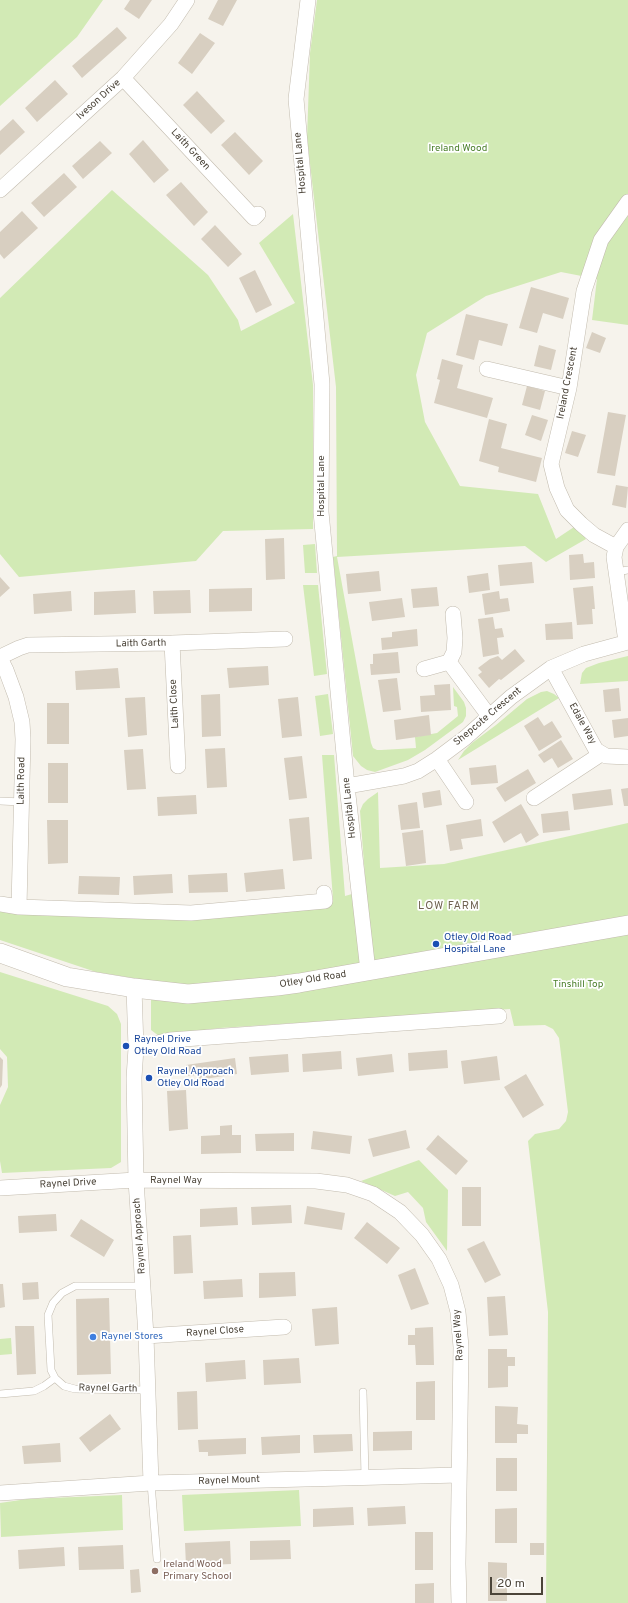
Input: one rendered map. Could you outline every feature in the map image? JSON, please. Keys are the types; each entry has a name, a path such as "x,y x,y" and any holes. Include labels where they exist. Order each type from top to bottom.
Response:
{"street":[{"name":"Iveson Drive","path":"0,190 123,78 171,24 187,0"},
{"name":"Hospital Lane","path":"308,0 296,99 322,384 321,512 347,786 368,972"},
{"name":"Laith Green","path":"123,78 254,218 258,214"},
{"name":"Ireland Crescent","path":"616,547 594,535 580,524 567,510 557,488 551,464 569,388 584,291 601,240 628,202"},
{"path":"487,369 569,388"},
{"path":"627,642 622,571 614,556 616,547 628,530"},
{"path":"424,670 449,662 454,652 455,638 453,614"},
{"name":"Laith Garth","path":"0,658 12,650 28,645 172,643 285,639"},
{"name":"Shepcote Crescent","path":"347,786 404,776 418,770 437,759 465,738 511,697 552,668 584,654 627,642"},
{"name":"Laith Close","path":"172,643 178,766"},
{"name":"Laith Road","path":"0,658 16,697 22,722 22,802 19,907"},
{"path":"449,662 489,716"},
{"name":"Edale Way","path":"552,668 596,750 601,754 619,758 628,757"},
{"path":"534,798 601,754"},
{"path":"437,759 466,802"},
{"path":"0,904 19,907 191,913 325,901 324,893"},
{"name":"Otley Old Road","path":"0,953 67,977 134,988 188,994 277,986 368,972 628,924"},
{"name":"Raynel Approach","path":"134,988 136,1048 134,1078 136,1180 144,1286 151,1483"},
{"path":"136,1048 170,1040 500,1016"},
{"name":"Raynel Drive","path":"0,1188 136,1180"},
{"name":"Raynel Way","path":"136,1180 316,1181 346,1185 373,1194 400,1212 422,1235 439,1259 451,1285 458,1312 461,1348 459,1603"},
{"name":"Raynel Close","path":"146,1336 284,1327"},
{"name":"Raynel Mount","path":"0,1492 151,1483 459,1475"}],"lane":[{"path":"0,801 22,802"},
{"path":"0,1394 34,1391 55,1378 50,1370 48,1315 53,1304 62,1293 75,1286 144,1286"},
{"name":"Raynel Garth","path":"55,1378 64,1386 76,1389 147,1390"},
{"path":"363,1392 365,1477"},
{"path":"151,1483 157,1559"}],"green space":[{"path":"0,0 103,0 77,37 0,106"},
{"name":"Ireland Wood","path":"317,0 628,0 628,325 592,320 597,279 561,272 486,296 427,333 416,375 425,422 460,486 538,494 556,539 577,525 586,539 546,562 525,546 337,557 373,748 381,750 416,748 415,737 437,733 458,716 457,707 454,706 453,687 464,702 466,708 466,716 463,722 425,750 408,760 375,772 367,770 361,766 353,756 333,557 337,556 336,387 307,138 310,53"},
{"path":"112,190 208,275 238,320 241,331 295,303 259,243 293,214 313,385 313,529 223,531 196,561 19,577 0,554 0,298"},
{"path":"315,544 317,573 305,573 303,545"},
{"path":"303,585 318,585 327,674 314,676"},
{"path":"628,656 628,681 580,684 582,673 586,668 599,663"},
{"path":"547,691 559,698 458,760 472,743 527,699 541,692"},
{"path":"328,694 333,734 320,736 315,696"},
{"name":"Tinshill Top","path":"322,755 334,755 345,896 366,890 360,811 363,804 378,792 380,868 444,864 628,823 628,1603 546,1603 548,1312 528,1141 535,1134 559,1129 566,1121 568,1112 559,1038 553,1029 545,1025 514,1026 510,1009 220,1028 159,1036 151,1030 151,981 96,972 0,940 0,904 191,913 325,901 333,899"},
{"path":"0,972 108,1006 117,1014 121,1024 121,1162 111,1168 2,1173 0,1161 0,1105 8,1087 7,1057 0,1049"},
{"path":"419,1160 448,1190 447,1251 426,1222 423,1208 408,1192 395,1196 361,1181"},
{"path":"11,1338 12,1354 0,1355 0,1339"},
{"path":"299,1490 301,1526 184,1531 182,1495"},
{"path":"122,1495 123,1530 1,1537 0,1503 27,1499"}],"building":[{"path":"130,0 152,0 139,19 124,9"},
{"path":"218,0 237,0 223,26 208,19"},
{"path":"117,27 127,38 82,78 72,66"},
{"path":"200,33 215,43 192,74 178,63"},
{"path":"55,80 68,94 37,122 25,108"},
{"path":"197,91 225,121 211,134 183,105"},
{"path":"13,119 25,132 0,155 0,131"},
{"path":"235,132 263,161 249,175 221,145"},
{"path":"143,140 169,170 154,183 129,154"},
{"path":"100,141 112,153 83,179 72,166"},
{"path":"64,173 77,187 44,217 31,203"},
{"path":"181,182 208,212 194,226 166,195"},
{"path":"22,211 38,228 4,259 0,254 0,232"},
{"path":"215,225 242,254 228,267 201,239"},
{"path":"255,270 272,305 256,313 239,278"},
{"path":"531,287 569,298 563,319 543,313 537,333 519,328"},
{"path":"466,314 508,324 502,346 479,340 474,360 456,355"},
{"path":"592,332 606,338 600,353 586,348"},
{"path":"539,345 556,350 551,370 534,366"},
{"path":"442,359 463,365 457,388 493,398 487,418 434,403 440,380 437,379"},
{"path":"527,386 545,391 540,410 522,405"},
{"path":"608,412 626,415 615,476 597,473"},
{"path":"532,415 548,420 541,441 525,435"},
{"path":"489,419 507,424 501,448 542,458 536,482 498,472 499,467 479,461"},
{"path":"572,431 586,435 578,457 565,453"},
{"path":"616,485 628,487 626,508 612,505"},
{"path":"284,538 285,579 266,580 265,539"},
{"path":"583,554 584,563 594,562 595,578 570,580 569,555"},
{"path":"532,562 534,583 500,586 498,565"},
{"path":"379,571 381,591 348,594 346,574"},
{"path":"488,573 490,590 469,593 467,576"},
{"path":"0,577 10,588 0,597"},
{"path":"593,586 595,609 592,609 593,624 577,625 573,588"},
{"path":"437,587 439,606 413,608 411,589"},
{"path":"252,588 252,611 209,612 209,589"},
{"path":"135,590 136,613 94,615 94,592"},
{"path":"190,590 191,613 154,614 153,591"},
{"path":"71,591 72,611 34,614 33,594"},
{"path":"499,591 500,599 508,598 510,611 485,615 482,594"},
{"path":"402,598 405,617 372,621 369,602"},
{"path":"493,617 495,629 502,628 504,637 497,638 499,654 483,657 478,619"},
{"path":"572,622 573,639 546,640 545,624"},
{"path":"417,629 418,646 382,650 381,638 392,637 392,632"},
{"path":"515,649 525,661 501,680 499,679 489,688 478,675 482,672 478,668 490,659 498,656 502,660"},
{"path":"398,652 400,673 371,675 370,664 373,664 373,654"},
{"path":"268,666 269,685 229,688 227,668"},
{"path":"118,668 120,688 76,690 75,671"},
{"path":"397,678 401,710 383,712 378,680"},
{"path":"450,684 451,710 421,712 420,696 435,695 434,685"},
{"path":"619,688 621,711 605,712 603,690"},
{"path":"220,694 221,736 202,737 201,695"},
{"path":"145,697 147,735 128,737 125,698"},
{"path":"298,697 302,736 282,738 278,699"},
{"path":"47,703 69,703 69,744 47,744"},
{"path":"429,715 431,735 396,740 394,720"},
{"path":"538,717 544,726 552,721 562,737 539,751 524,726"},
{"path":"628,718 628,736 614,738 612,720"},
{"path":"561,740 573,759 558,768 552,758 544,763 538,755"},
{"path":"225,748 227,787 207,788 205,749"},
{"path":"143,749 146,789 127,790 124,750"},
{"path":"302,756 307,798 289,800 284,758"},
{"path":"48,763 68,763 68,803 48,803"},
{"path":"496,765 498,783 471,785 469,768"},
{"path":"528,769 536,783 505,802 496,788"},
{"path":"628,788 628,806 624,806 621,789"},
{"path":"611,789 613,805 574,810 572,794"},
{"path":"440,790 442,805 424,808 422,793"},
{"path":"196,795 197,814 158,816 157,797"},
{"path":"417,802 420,828 401,830 398,805"},
{"path":"521,804 539,835 526,843 521,833 504,843 492,822"},
{"path":"568,811 570,830 543,833 541,814"},
{"path":"309,817 312,859 293,861 289,819"},
{"path":"481,819 483,836 461,839 463,849 450,851 446,825"},
{"path":"47,820 68,820 68,863 48,864"},
{"path":"423,830 426,863 406,866 402,833"},
{"path":"283,869 285,889 246,892 244,873"},
{"path":"227,873 228,892 189,893 188,875"},
{"path":"172,874 173,893 134,895 133,876"},
{"path":"79,876 120,877 119,895 78,894"},
{"path":"447,1050 448,1068 409,1071 408,1053"},
{"path":"341,1051 342,1069 303,1072 302,1054"},
{"path":"288,1054 289,1072 251,1075 249,1057"},
{"path":"392,1054 394,1072 358,1076 356,1058"},
{"path":"497,1056 500,1080 464,1084 461,1061"},
{"path":"0,1057 3,1060 2,1085 0,1088"},
{"path":"235,1058 237,1074 198,1080 198,1075 188,1076 186,1065"},
{"path":"526,1074 544,1105 523,1118 504,1087"},
{"path":"186,1090 188,1129 169,1131 167,1091"},
{"path":"232,1125 232,1135 241,1135 241,1153 201,1154 201,1136 220,1135 220,1126"},
{"path":"406,1130 410,1148 373,1157 368,1139"},
{"path":"313,1131 352,1136 350,1154 311,1149"},
{"path":"294,1133 294,1151 256,1151 255,1134"},
{"path":"438,1135 468,1161 456,1175 426,1149"},
{"path":"462,1187 481,1187 481,1226 462,1226"},
{"path":"291,1205 292,1223 252,1225 251,1207"},
{"path":"307,1206 345,1213 342,1230 304,1224"},
{"path":"237,1207 238,1225 200,1227 200,1209"},
{"path":"56,1214 57,1231 19,1233 18,1216"},
{"path":"81,1219 114,1240 104,1257 70,1236"},
{"path":"367,1222 400,1248 387,1264 354,1238"},
{"path":"191,1235 193,1273 174,1274 173,1236"},
{"path":"484,1241 501,1275 485,1283 467,1249"},
{"path":"415,1268 429,1304 411,1310 398,1275"},
{"path":"295,1272 296,1296 259,1298 259,1273"},
{"path":"242,1279 243,1297 204,1299 203,1281"},
{"path":"38,1282 39,1299 23,1300 22,1283"},
{"path":"0,1284 3,1284 5,1307 0,1308"},
{"path":"505,1296 508,1335 489,1336 487,1297"},
{"name":"Raynel Stores","path":"109,1298 111,1374 77,1375 76,1299"},
{"path":"337,1307 339,1344 315,1346 312,1309"},
{"path":"15,1326 34,1326 36,1374 17,1375"},
{"path":"433,1327 434,1365 416,1365 415,1345 408,1345 408,1335 415,1335 415,1328"},
{"path":"488,1349 507,1349 507,1357 515,1357 515,1366 508,1366 508,1387 488,1388"},
{"path":"299,1358 301,1383 264,1385 263,1360"},
{"path":"245,1360 246,1379 206,1382 205,1363"},
{"path":"435,1381 435,1420 416,1420 416,1382"},
{"path":"197,1391 198,1429 178,1430 177,1392"},
{"path":"495,1406 518,1407 517,1424 528,1425 528,1434 517,1434 517,1443 495,1443"},
{"path":"110,1414 121,1429 90,1452 79,1438"},
{"path":"412,1431 412,1450 373,1451 373,1432"},
{"path":"352,1434 353,1451 314,1453 313,1435"},
{"path":"300,1435 300,1453 262,1455 261,1437"},
{"path":"246,1438 246,1454 208,1456 208,1452 199,1452 198,1440"},
{"path":"60,1443 61,1462 24,1464 22,1446"},
{"path":"496,1458 517,1458 517,1491 496,1491"},
{"path":"405,1506 406,1524 368,1526 367,1508"},
{"path":"353,1507 354,1525 313,1527 313,1509"},
{"path":"517,1508 517,1543 495,1543 495,1509"},
{"path":"415,1532 433,1532 433,1570 415,1570"},
{"path":"290,1540 291,1559 250,1560 250,1541"},
{"path":"230,1541 231,1564 186,1566 185,1543"},
{"path":"530,1543 544,1543 544,1555 530,1555"},
{"path":"123,1545 124,1569 79,1570 78,1547"},
{"path":"64,1547 65,1566 19,1569 18,1550"},
{"path":"488,1562 507,1563 507,1601 488,1601"},
{"path":"139,1569 141,1592 131,1593 130,1570"},
{"path":"434,1583 434,1603 415,1603 415,1584"}],"place":[{"name":"Otley Old Road Hospital Lane","path":"436,944"},
{"name":"Raynel Drive Otley Old Road","path":"126,1046"},
{"name":"Raynel Approach Otley Old Road","path":"149,1078"},
{"name":"Raynel Stores","path":"93,1337"},
{"name":"Ireland Wood Primary School","path":"155,1571"}],"district":[{"name":"LOW FARM","path":"449,907"}]}
